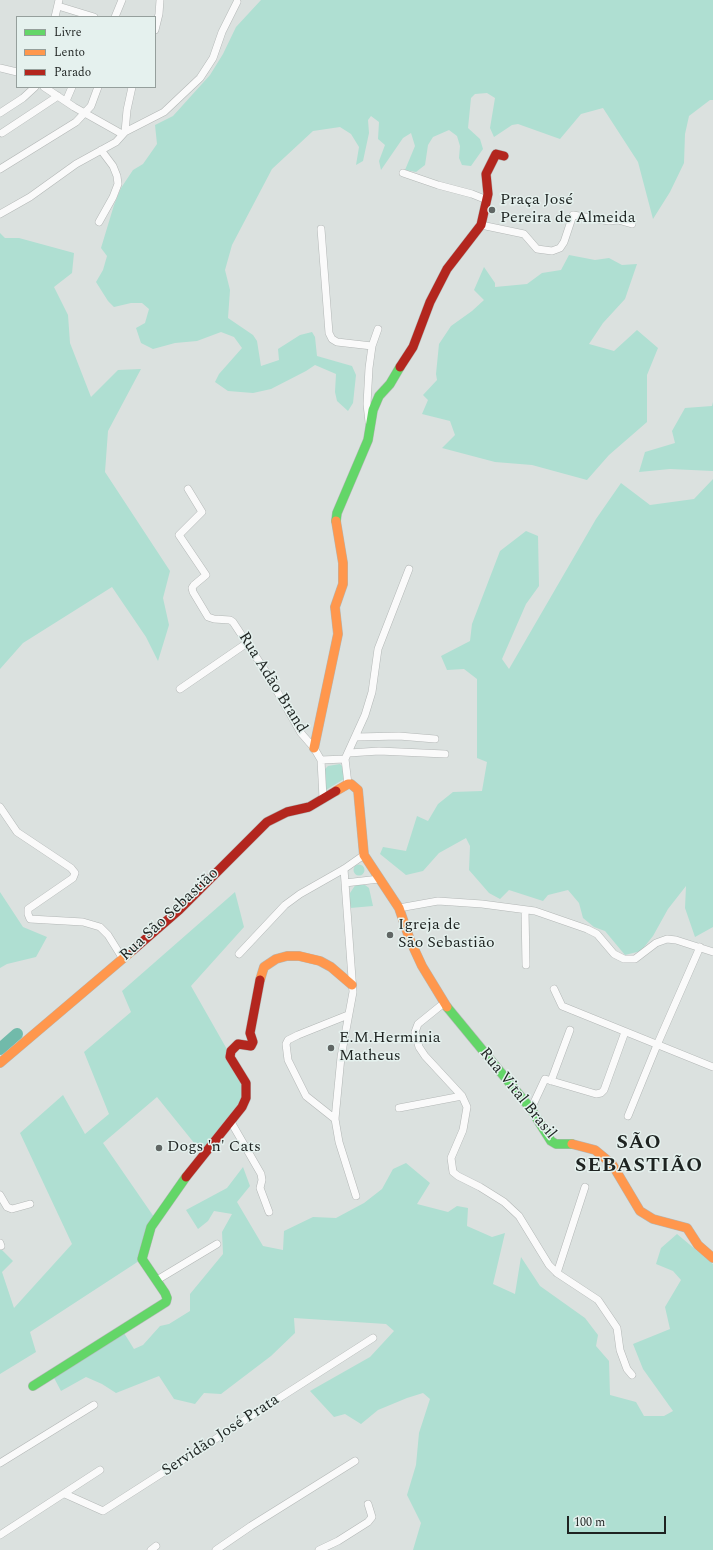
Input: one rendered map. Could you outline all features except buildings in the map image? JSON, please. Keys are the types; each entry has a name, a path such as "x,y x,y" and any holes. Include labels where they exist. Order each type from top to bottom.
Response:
{"street":[{"path":"115,16 122,0"},
{"path":"156,26 160,0"},
{"path":"0,214 30,196 76,164 116,142 124,133 164,112 200,78 213,58 222,32 237,2"},
{"path":"55,16 58,3 91,16"},
{"path":"0,68 16,72"},
{"path":"0,113 23,98 34,88"},
{"path":"46,88 124,133"},
{"path":"66,101 72,88"},
{"path":"0,169 76,122 94,100 98,88"},
{"path":"124,133 132,88"},
{"path":"2,133 58,96"},
{"path":"99,222 113,197 118,184 117,176 112,166 101,150"},
{"path":"314,748 338,634 335,607 343,584 343,563 336,521 337,513 368,440 373,410 379,396 390,384 413,347 430,302 447,269 481,225 487,200 486,174 496,154 504,156"},
{"path":"402,173 487,200"},
{"path":"481,225 524,234 537,249 552,252 560,248 564,242 574,214 609,221 618,220 632,224"},
{"path":"321,229 329,333 332,339 337,342 372,346"},
{"path":"370,428 367,389 372,346 378,329"},
{"name":"Rua Adão Brand","path":"188,488 202,512 179,535 206,576 194,585 192,588 193,592 208,617 230,620 247,643 301,733 314,748 321,760"},
{"path":"239,954 284,905 300,894 344,869 364,855 360,797 354,786 348,784 347,756 356,737 372,692 378,648 409,569"},
{"path":"180,690 247,643"},
{"path":"356,737 399,736 436,739"},
{"path":"323,798 321,760 379,751 445,754"},
{"name":"Rua São Sebastião","path":"0,1063 179,910 267,822 287,812 309,807 348,784"},
{"path":"0,807 17,832 71,868 75,873 73,878 28,909 28,917 33,921 83,922 100,927 108,935 123,959"},
{"name":"Rua Vital Brasil","path":"364,855 399,908 410,940 422,966 444,1003 531,1109 551,1141 556,1144 575,1144 595,1150 612,1164 640,1211 652,1219 678,1224 687,1228 698,1245 713,1258"},
{"path":"344,869 352,985 335,1119 338,1138 356,1196"},
{"path":"345,883 379,879"},
{"path":"399,908 438,901 525,910 562,919 587,929 597,934 614,954 624,959 635,959 662,940 676,940 713,952"},
{"path":"525,910 526,965"},
{"path":"628,1116 700,947"},
{"path":"33,1386 164,1304 168,1298 142,1259 151,1227 203,1154 242,1107 247,1090 246,1082 230,1057 231,1051 238,1044 251,1046 253,1042 250,1033 261,975 264,967 276,959 288,956 299,956 320,961 332,967 352,985"},
{"path":"554,989 562,1006 713,1067"},
{"path":"444,1003 418,1024 415,1032 419,1047 425,1056 465,1101 467,1112 463,1130 451,1158 453,1172 504,1202 519,1216 549,1265 557,1273 592,1294 604,1307 617,1328 620,1350 627,1369 632,1375"},
{"path":"335,1119 306,1096 288,1060 286,1044 288,1040 298,1035 348,1016"},
{"path":"531,1109 548,1080 570,1030"},
{"path":"548,1080 596,1094 601,1093 604,1090 625,1032"},
{"path":"399,1108 462,1096"},
{"path":"231,1122 261,1174 262,1180 260,1188 269,1212"},
{"path":"557,1273 585,1187"},
{"path":"0,1195 7,1207 12,1209 30,1204"},
{"path":"157,1280 217,1244"},
{"name":"Servidão José Prata","path":"66,1494 103,1511 373,1338"},
{"path":"0,1463 94,1405"},
{"path":"216,1550 251,1526 355,1461"},
{"path":"0,1535 66,1494 100,1470"},
{"path":"319,1550 338,1541 368,1522 372,1518 368,1504"}],"green space":[{"path":"261,0 713,0 713,100 710,100 689,116 685,134 684,163 670,192 653,219 638,162 603,108 581,114 560,139 518,124 512,125 494,137 490,128 495,98 487,93 475,94 471,98 468,128 480,139 483,149 471,166 462,165 459,158 460,146 457,136 449,130 433,137 428,145 425,165 416,172 405,170 415,146 411,133 403,138 381,170 379,161 385,145 378,139 379,122 371,116 368,120 369,133 363,161 356,165 359,147 351,134 340,127 313,131 272,169 232,245 225,270 230,290 228,318 253,335 257,341 261,366 279,360 278,349 300,335 312,332 315,337 317,356 352,366 356,375 353,403 348,411 337,401 335,392 336,374 315,365 271,389 253,393 228,391 215,382 219,374 242,348 234,337 221,332 197,341 175,343 153,349 141,343 136,328 145,323 149,309 142,303 131,303 114,307 108,301 96,282 103,270 107,256 101,248 114,205 121,188 133,170 143,164 157,144 155,125 173,116 210,75 223,54 236,27"},
{"path":"0,233 5,238 19,238 74,253 72,273 54,287 68,315 70,343 91,397 118,370 141,369 108,431 105,472 170,571 163,598 169,625 158,661 146,637 112,587 23,643 0,669"},
{"path":"569,255 595,260 609,258 622,265 637,264 625,299 603,323 589,344 614,351 637,330 658,348 647,375 647,422 609,455 587,480 532,465 495,462 442,448 455,435 450,421 422,414 428,400 423,395 437,380 436,374 439,344 451,326 472,311 484,300 474,290 484,267 495,283 495,287 527,284 542,273 561,270"},
{"path":"713,402 713,471 670,469 639,472 645,452 675,443 672,431 685,408 712,406"},
{"path":"713,479 713,927 695,937 685,908 686,886 668,909 653,936 641,951 625,955 605,931 594,927 583,918 579,903 568,890 548,895 543,901 509,890 500,899 489,893 469,870 470,846 466,838 439,853 423,871 406,875 380,854 383,847 406,851 417,816 428,821 438,804 453,792 482,791 487,762 477,758 477,679 464,669 447,670 441,656 470,641 472,624 500,551 526,531 538,536 539,586 526,604 502,659 509,669 596,519 621,483 650,505 694,499"},
{"path":"340,764 343,767 344,779 326,790 324,787 325,769 328,766"},
{"path":"359,864 363,866 365,870 363,874 359,876 355,874 353,870 355,866"},
{"path":"356,884 365,885 369,888 373,906 350,908 350,893"},
{"path":"0,892 23,927 47,937 36,957 7,964 0,968"},
{"path":"235,892 244,927 191,986 241,1074 246,1098 203,1154 157,1097 103,1143 154,1217 142,1259 30,1332 36,1352 0,1374 0,1248 13,1261 2,1272 14,1308 72,1244 20,1133 63,1095 85,1134 109,1114 84,1052 131,1012 122,991"},
{"path":"406,1163 430,1183 417,1204 448,1212 457,1206 468,1208 467,1226 492,1237 505,1233 493,1284 515,1294 521,1257 540,1286 585,1318 598,1335 596,1346 609,1361 610,1395 636,1402 644,1416 664,1416 673,1411 643,1369 633,1344 670,1329 665,1307 681,1280 673,1271 656,1264 661,1248 677,1234 713,1264 713,1550 413,1550 421,1523 407,1495 416,1465 419,1433 430,1399 423,1393 407,1398 378,1410 361,1424 345,1414 334,1417 310,1391 370,1357 394,1331 386,1324 294,1318 295,1333 271,1356 221,1394 204,1393 195,1404 174,1399 159,1376 116,1393 102,1384 86,1377 61,1391 53,1376 124,1333 134,1349 143,1345 160,1326 169,1324 190,1311 190,1294 223,1254 222,1232 232,1214 214,1211 208,1221 198,1229 186,1210 227,1188 243,1167 250,1186 237,1202 263,1246 283,1250 284,1231 313,1217 336,1218 364,1203 382,1189 393,1169"}],"waterway":[{"path":"0,1049 17,1034"}],"traffic: fast":[{"path":"336,521 337,513 368,440 373,410 379,396 390,384 400,367"},
{"path":"447,1007 531,1109 551,1141 556,1144 572,1144"},
{"path":"33,1386 166,1302 167,1298 165,1293 142,1259 151,1227 186,1177"}],"traffic: slow":[{"path":"314,748 338,634 335,607 343,584 343,563 336,521"},
{"path":"336,791 348,784 351,784 358,790 364,855 399,908 410,940 422,966 447,1007"},
{"path":"0,1063 133,950"},
{"path":"260,980 264,967 276,959 287,956 299,956 320,961 331,967 352,985"},
{"path":"572,1144 595,1150 612,1164 640,1211 653,1219 687,1228 698,1245 713,1258"}],"traffic: jam":[{"path":"400,367 413,347 430,302 447,269 481,225 488,194 486,174 496,154 504,156"},
{"path":"133,950 179,910 267,822 287,812 309,807 336,791"},
{"path":"186,1177 242,1107 246,1098 246,1083 230,1057 231,1051 238,1044 251,1046 253,1042 250,1033 260,980"}],"place":[{"name":"Praça José Pereira de Almeida","path":"492,210"},
{"name":"Igreja de São Sebastião","path":"390,935"},
{"name":"E.M.Herminia Matheus","path":"331,1048"},
{"name":"Dogs 'n' Cats","path":"159,1148"}],"district":[{"name":"SÃO SEBASTIÃO","path":"639,1156"}]}
